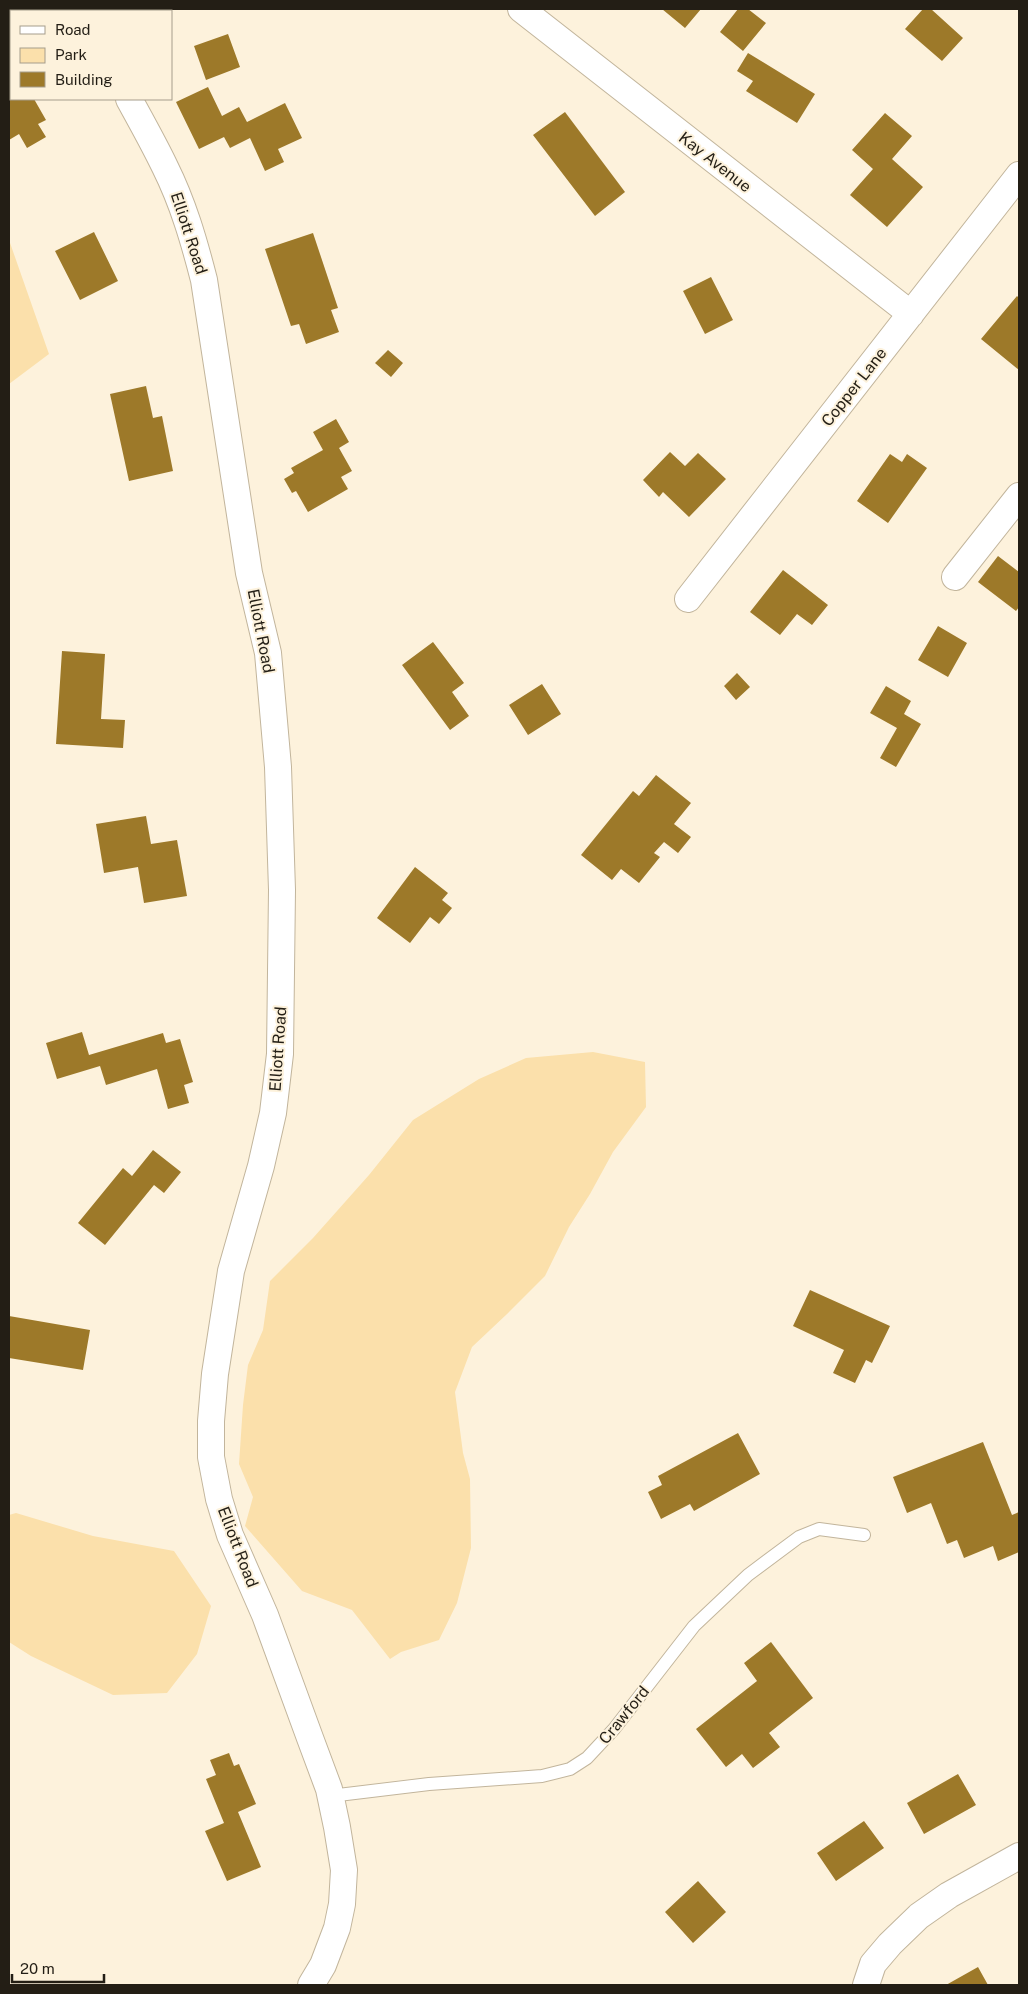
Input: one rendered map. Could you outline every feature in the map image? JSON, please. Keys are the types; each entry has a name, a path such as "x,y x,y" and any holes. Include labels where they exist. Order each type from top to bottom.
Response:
{"street":[{"name":"Kay Avenue","path":"521,9 911,314"},
{"name":"Elliott Road","path":"130,100 166,167 179,198 192,234 204,280 251,582 268,653 278,767 282,890 280,1054 273,1113 253,1195 231,1271 215,1374 211,1421 211,1457 219,1499 230,1535 265,1615 330,1796 344,1870 342,1904 337,1928 326,1956 311,1985"},
{"name":"Copper Lane","path":"688,600 1019,175"},
{"path":"955,577 1019,496"},
{"path":"866,1985 873,1964 890,1944 919,1916 948,1895 1019,1856"}],"lane":[{"name":"Crawford","path":"330,1796 429,1784 542,1776 570,1769 587,1758 614,1730 694,1626 748,1575 799,1536 819,1529 864,1535"}],"green space":[{"path":"9,240 49,354 9,384"},
{"path":"593,1052 645,1062 646,1107 613,1152 569,1227 545,1276 472,1347 455,1392 463,1453 470,1479 471,1548 457,1603 439,1640 401,1652 390,1659 352,1610 302,1591 245,1526 253,1497 239,1464 243,1405 248,1365 263,1330 270,1281 313,1238 369,1175 413,1120 479,1079 526,1058"},
{"path":"16,1513 93,1536 174,1551 211,1606 197,1654 167,1693 113,1695 31,1656 9,1642 9,1515"}],"building":[{"path":"662,9 701,9 685,28"},
{"path":"738,9 748,9 766,23 743,51 720,32"},
{"path":"923,9 931,9 963,38 942,61 905,29"},
{"path":"228,34 240,67 206,80 194,46"},
{"path":"748,53 815,94 797,123 746,91 753,81 737,71"},
{"path":"9,57 10,100 35,100 46,120 38,124 46,137 27,148 19,134 9,140"},
{"path":"208,87 222,116 239,107 247,122 285,103 302,138 278,149 284,162 265,171 250,138 230,148 224,137 199,149 176,102"},
{"path":"565,112 625,192 595,216 533,135"},
{"path":"885,113 912,136 892,159 923,187 887,227 850,195 873,169 852,150"},
{"path":"94,232 118,281 80,300 55,251"},
{"path":"313,233 338,308 331,310 339,332 306,344 299,324 291,326 265,249"},
{"path":"711,277 733,320 705,334 683,291"},
{"path":"1017,296 1019,298 1019,370 981,339"},
{"path":"388,350 403,363 391,377 375,363"},
{"path":"146,386 153,418 162,416 173,471 129,481 110,394"},
{"path":"336,419 349,442 339,448 352,471 341,477 348,489 308,512 296,491 292,493 284,479 294,473 291,468 323,450 313,432"},
{"path":"670,452 685,466 698,453 726,479 689,517 663,492 659,497 643,480"},
{"path":"890,454 902,462 907,454 927,468 888,523 857,501"},
{"path":"998,556 1019,572 1019,607 1016,611 978,582"},
{"path":"783,570 828,605 812,625 797,614 780,635 750,612"},
{"path":"938,626 967,643 948,677 918,660"},
{"path":"433,642 464,683 452,692 469,716 450,730 402,665"},
{"path":"62,651 105,654 101,719 125,720 123,748 56,744"},
{"path":"737,673 750,687 736,700 724,686"},
{"path":"542,684 561,714 528,735 509,705"},
{"path":"886,686 911,701 904,714 921,724 896,767 880,758 897,728 870,713"},
{"path":"656,775 691,803 674,824 691,837 678,853 664,842 654,853 660,857 639,883 621,869 612,880 581,855 633,791 639,796"},
{"path":"146,816 151,844 177,840 187,896 144,903 138,867 104,873 96,824"},
{"path":"415,867 448,893 442,900 452,908 439,924 430,917 410,943 377,918"},
{"path":"82,1032 89,1055 163,1033 166,1043 180,1039 193,1082 184,1085 189,1103 168,1109 157,1069 106,1085 100,1066 57,1079 46,1043"},
{"path":"153,1150 181,1172 164,1193 154,1185 105,1245 78,1223 123,1168 132,1176"},
{"path":"810,1290 890,1326 872,1363 866,1360 855,1383 833,1373 844,1350 793,1326"},
{"path":"9,1316 90,1330 83,1370 9,1358"},
{"path":"738,1433 760,1474 694,1511 690,1504 661,1519 648,1492 662,1485 658,1476"},
{"path":"983,1442 1012,1515 1019,1512 1019,1552 998,1561 993,1546 964,1558 957,1540 947,1544 931,1503 907,1513 893,1477"},
{"path":"771,1642 813,1698 769,1733 780,1747 753,1768 742,1754 726,1767 696,1729 757,1681 744,1663"},
{"path":"229,1753 234,1766 239,1764 256,1804 238,1812 261,1867 227,1881 205,1831 224,1823 206,1779 216,1775 210,1760"},
{"path":"958,1774 976,1805 924,1834 907,1803"},
{"path":"864,1821 884,1848 836,1881 817,1853"},
{"path":"698,1881 726,1912 693,1943 665,1912"},
{"path":"978,1967 988,1985 946,1985"}]}
